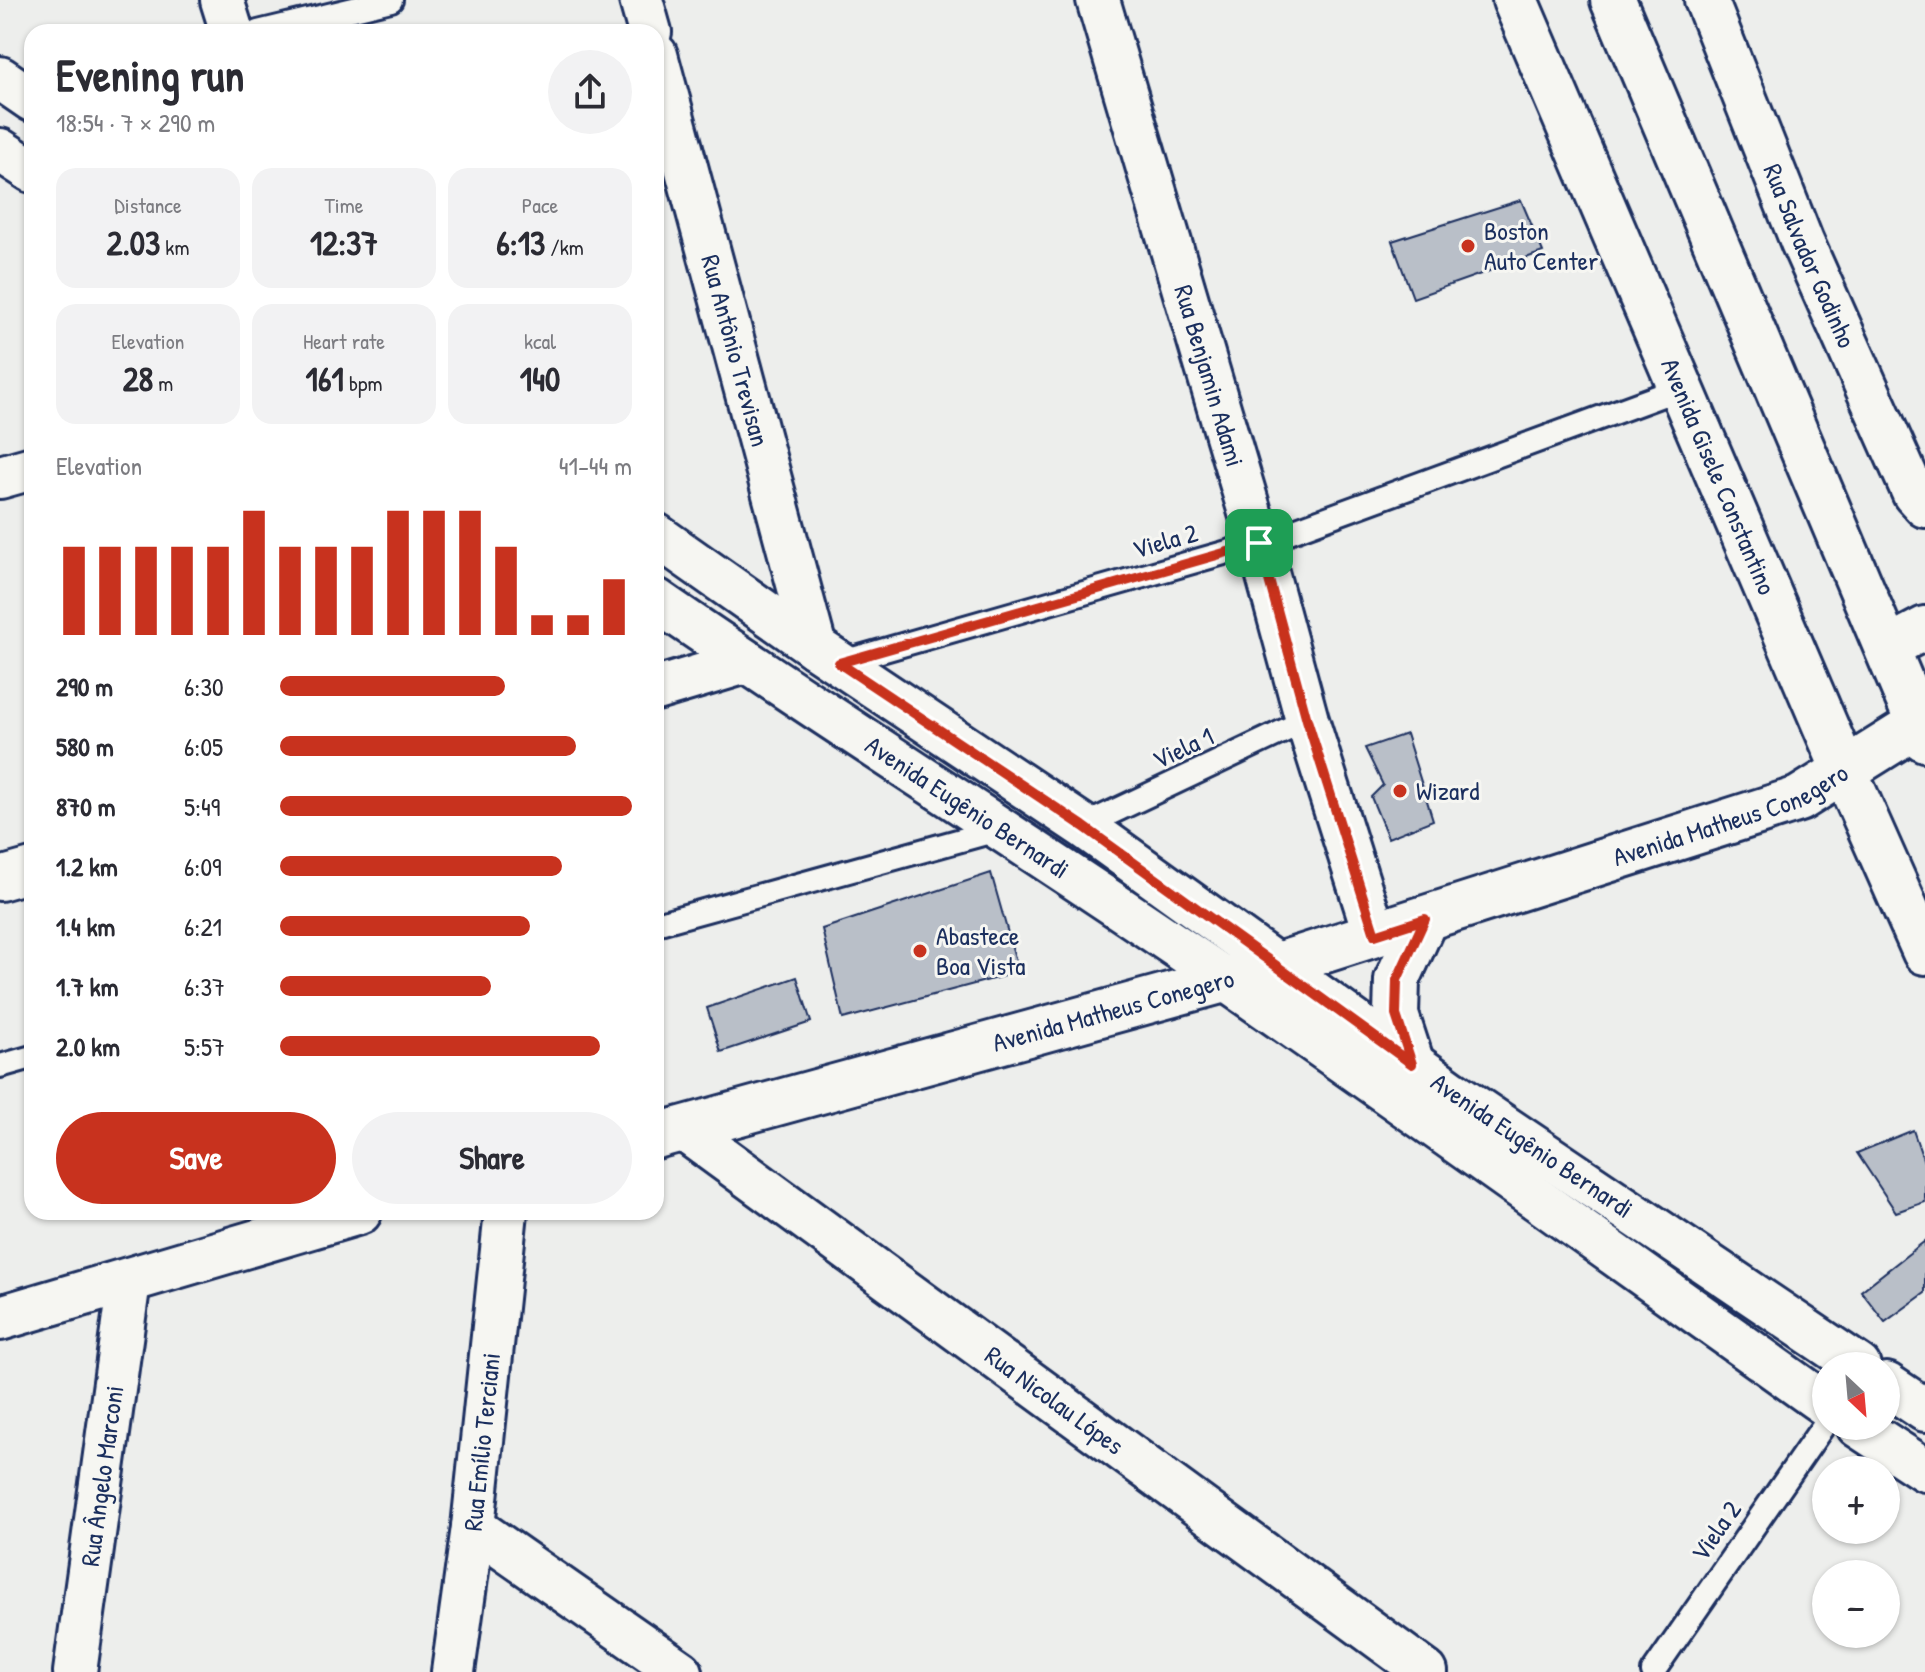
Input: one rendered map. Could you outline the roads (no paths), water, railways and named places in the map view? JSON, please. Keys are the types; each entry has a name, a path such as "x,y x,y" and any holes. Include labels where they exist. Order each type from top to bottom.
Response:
{"main road":[{"name":"Avenida Gisele Constantino","path":"1515,0 1925,952"},
{"path":"1613,0 1923,728"},
{"name":"Avenida Matheus Conegero","path":"670,1132 1275,966 1799,799 1923,728"},
{"path":"1412,1064 1396,1015 1397,980 1425,919"},
{"path":"0,1318 332,1220"}],"street":[{"path":"222,0 230,24"},
{"path":"641,0 648,24"},
{"name":"Rua Benjamin Adami","path":"1098,0 1259,543 1307,720 1375,935"},
{"name":"Rua Salvador Godinho","path":"1706,0 1802,242 1914,494 1925,506"},
{"path":"0,78 24,94"},
{"name":"Rua Antônio Trevisan","path":"664,83 827,655"},
{"path":"0,150 24,166"},
{"path":"0,477 24,470"},
{"name":"Avenida Eugênio Bernardi","path":"664,541 827,655 1083,826 1477,1109 1838,1352"},
{"name":"Avenida Eugênio Bernardi","path":"664,606 1225,979 1812,1395"},
{"path":"1887,648 1925,628"},
{"path":"664,687 746,662"},
{"path":"0,879 24,872"},
{"name":"Rua Nicolau Lópes","path":"670,1132 1426,1672"},
{"name":"Rua Emílio Terciani","path":"453,1672 473,1527 505,1220"},
{"name":"Rua Ângelo Marconi","path":"75,1672 129,1281"},
{"path":"1900,1393 1925,1410"},
{"path":"1879,1440 1925,1470"},
{"path":"473,1527 681,1672"}],"lane":[{"path":"291,24 391,0"},
{"name":"Viela 2","path":"827,655 1259,543 1681,388"},
{"name":"Viela 1","path":"1083,826 1307,720"},
{"path":"664,922 1002,829"},
{"path":"0,1066 24,1059"},
{"name":"Viela 2","path":"1653,1672 1814,1440"}],"place":[{"name":"Boston Auto Center","path":"1468,246"},
{"name":"Wizard","path":"1400,791"},
{"name":"Abastece Boa Vista","path":"920,951"}]}
